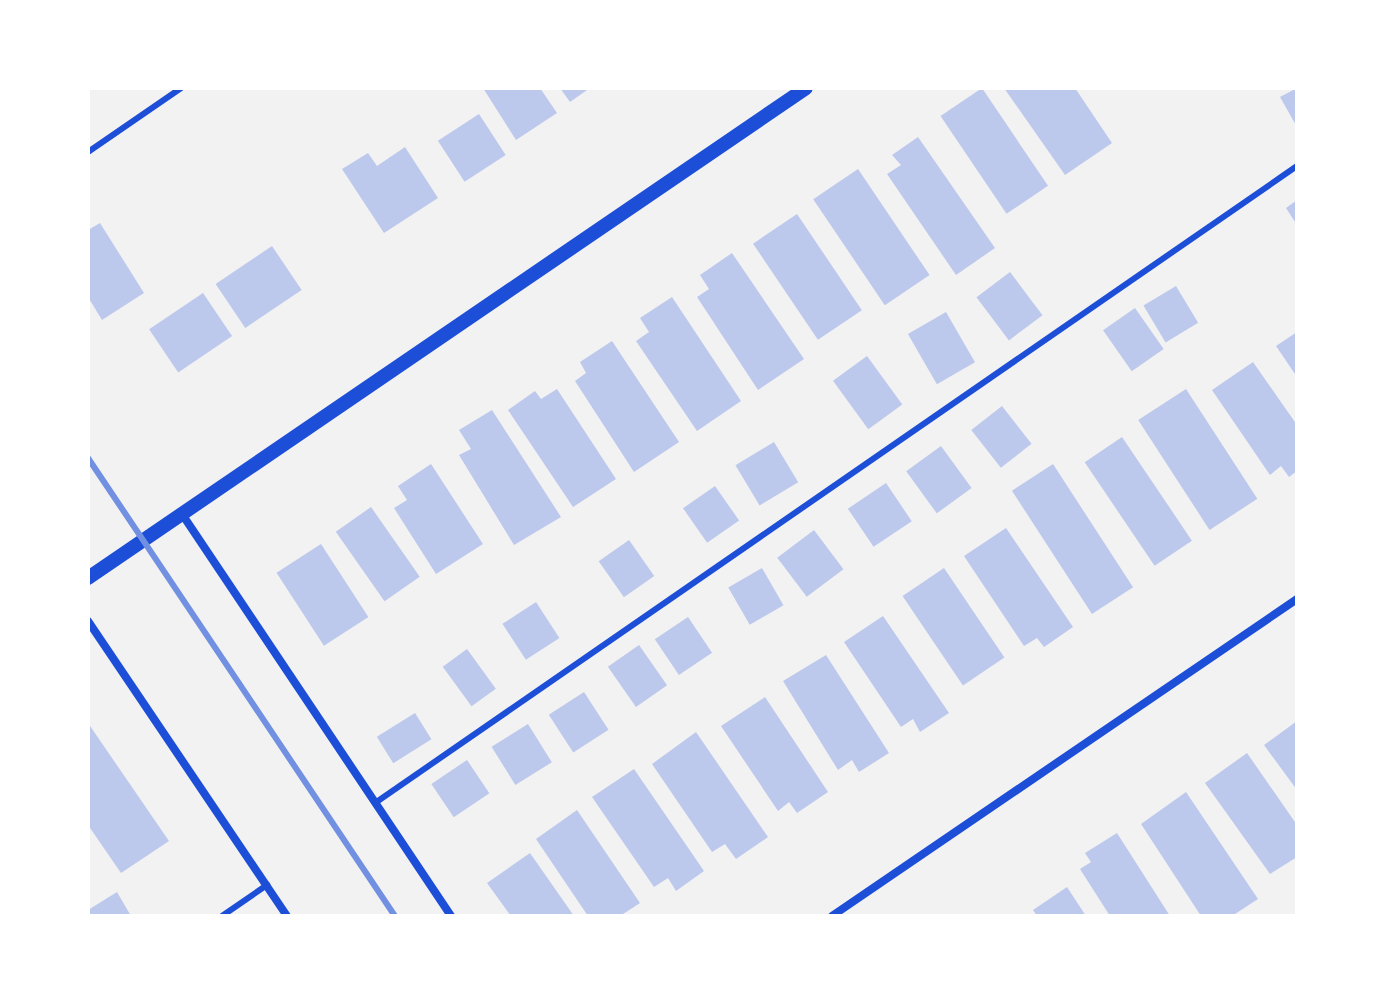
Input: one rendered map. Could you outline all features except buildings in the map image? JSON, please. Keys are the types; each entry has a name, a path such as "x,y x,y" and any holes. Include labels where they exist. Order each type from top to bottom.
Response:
{"street":[{"path":"88,578 806,88"},
{"path":"182,514 451,916"},
{"path":"832,916 1297,599"},
{"path":"88,621 287,916"}],"lane":[{"path":"88,152 181,88"},
{"path":"375,803 1297,166"},
{"path":"222,916 267,885"}],"railway":[{"path":"88,458 395,916"}]}
